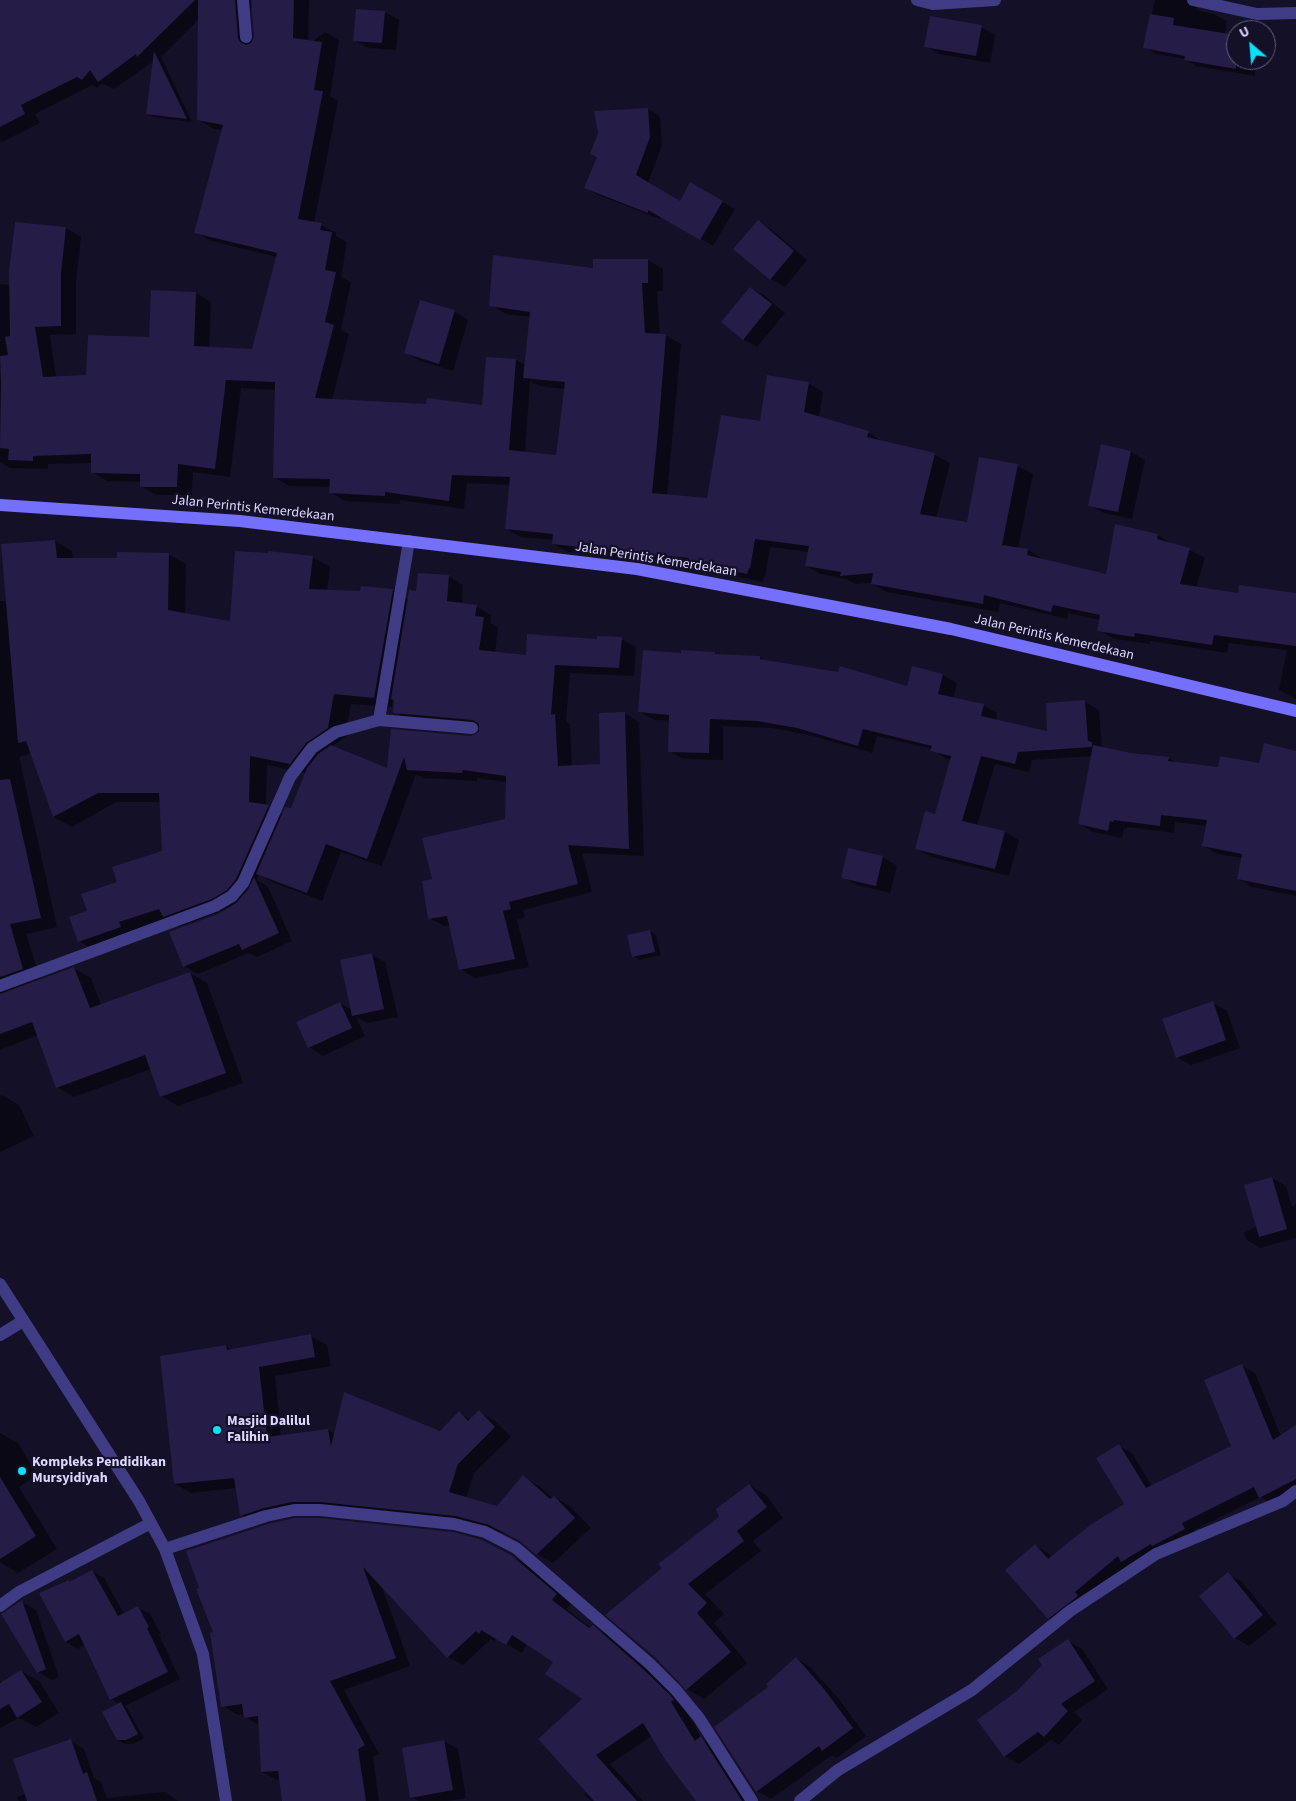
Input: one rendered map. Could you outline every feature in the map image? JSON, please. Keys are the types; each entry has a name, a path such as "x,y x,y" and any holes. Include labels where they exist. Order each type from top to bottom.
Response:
{"main road":[{"name":"Jalan Perintis Kemerdekaan","path":"0,505 240,521 637,569 942,627 1296,711"}],"street":[{"path":"243,0 246,37"},
{"path":"917,0 933,4 995,0"},
{"path":"1193,0 1257,14 1296,13"},
{"path":"380,720 409,541"},
{"path":"0,986 215,906 232,896 243,883 290,777 312,748 336,732 380,720 472,728"},
{"path":"0,1284 139,1502 164,1549 203,1654 226,1801"},
{"path":"0,1335 24,1321"},
{"path":"800,1801 838,1770 972,1690 1070,1611 1156,1554 1283,1501 1296,1491"},
{"path":"164,1549 266,1516 294,1510 320,1510 454,1524 485,1532 516,1548 650,1664 676,1690 699,1718 752,1801"},
{"path":"0,1606 19,1592 151,1524"}],"building":[{"path":"0,0 195,0 137,57 136,54 98,82 90,70 82,80 77,77 21,105 25,114 0,127"},
{"path":"198,0 235,0 238,38 240,42 246,45 251,43 254,37 251,0 294,0 293,38 322,42 314,90 323,91 298,219 322,223 320,230 332,232 325,270 336,272 325,322 334,325 315,398 426,404 427,398 482,405 486,357 516,359 509,450 556,455 565,382 523,378 530,312 489,306 493,255 593,268 593,259 648,259 648,283 642,283 645,333 666,334 652,493 707,498 721,415 760,421 767,375 809,382 804,412 869,431 867,437 935,453 920,514 967,522 979,457 1018,464 1002,545 1028,549 1027,555 1106,574 1115,524 1158,534 1157,539 1190,548 1180,584 1238,593 1239,585 1296,593 1296,646 1214,635 1212,645 1135,633 1134,637 1097,631 1100,615 1053,605 1051,612 984,595 983,604 871,584 873,573 840,576 841,572 805,566 809,546 755,539 750,569 747,574 688,562 689,558 552,544 553,534 505,529 510,477 452,475 449,501 385,492 385,496 329,493 330,479 273,478 275,382 226,380 215,469 178,464 177,487 140,487 140,474 91,473 91,454 33,456 33,461 8,460 9,449 0,448 0,356 8,355 5,337 10,336 9,272 15,222 66,227 61,273 61,326 35,327 43,377 86,375 88,335 149,337 151,290 196,292 194,346 252,349 277,253 194,233 223,125 197,120"},
{"path":"356,9 385,11 382,43 353,41"},
{"path":"1150,14 1174,18 1173,25 1226,33 1226,67 1184,60 1185,56 1143,48"},
{"path":"930,16 982,25 976,56 924,47"},
{"path":"154,51 187,119 146,114"},
{"path":"648,108 650,137 636,175 680,201 690,182 723,201 700,240 648,210 648,213 584,188 597,157 590,154 598,133 594,111"},
{"path":"758,220 794,251 770,280 733,249"},
{"path":"750,287 772,304 743,340 721,322"},
{"path":"420,300 455,310 439,364 404,353"},
{"path":"1101,444 1131,451 1118,512 1088,506"},
{"path":"55,540 57,558 117,558 117,552 169,553 168,610 230,621 235,551 268,553 268,551 313,556 309,589 360,591 361,586 393,589 374,698 334,694 328,728 306,743 290,764 250,756 249,802 269,805 236,879 227,890 212,899 163,917 159,909 119,922 121,927 78,942 69,917 87,911 81,894 117,882 112,867 162,851 159,793 98,793 53,817 26,741 18,743 1,544"},
{"path":"418,573 449,575 447,601 477,605 475,616 484,617 479,650 526,655 527,634 597,639 597,636 622,637 619,668 555,665 551,715 555,714 558,766 600,764 599,713 625,712 629,849 568,845 578,884 509,902 511,909 503,911 515,959 459,970 447,916 428,919 422,881 432,879 422,838 505,819 506,776 463,770 462,773 407,770 404,757 367,859 326,844 307,893 256,874 285,807 291,808 307,768 318,754 331,745 387,768 391,729 471,736 479,732 479,724 473,720 393,713 394,700 391,699 409,590 416,591"},
{"path":"643,650 681,653 681,650 760,656 760,659 838,672 840,666 907,686 912,666 943,674 938,694 984,704 981,716 1047,731 1046,703 1085,700 1088,741 1092,742 1092,747 1018,752 1015,764 981,756 962,821 1005,831 995,869 915,849 925,811 935,814 951,756 930,751 932,746 863,729 858,746 797,728 757,721 710,719 709,753 668,752 669,715 638,712"},
{"path":"1264,743 1296,751 1296,891 1237,879 1242,854 1202,846 1207,820 1161,815 1160,826 1114,820 1113,822 1110,821 1108,831 1078,824 1093,745 1131,753 1169,757 1168,761 1218,767 1220,756 1259,763"},
{"path":"10,779 41,918 10,924 23,969 0,977 0,780"},
{"path":"848,848 883,856 876,886 841,878"},
{"path":"254,877 279,933 242,950 239,944 183,967 169,932 218,914 236,903 249,888"},
{"path":"650,930 655,952 632,957 627,935"},
{"path":"372,953 384,1009 352,1016 340,960"},
{"path":"74,967 90,1008 190,972 226,1073 160,1097 145,1055 56,1088 32,1022 0,1034 0,994"},
{"path":"1213,1001 1226,1040 1176,1058 1162,1019"},
{"path":"340,1002 352,1028 308,1048 296,1022"},
{"path":"1272,1177 1287,1229 1259,1237 1244,1185"},
{"path":"311,1334 315,1357 259,1367 267,1437 328,1429 331,1446 344,1392 440,1431 459,1411 468,1421 479,1410 495,1427 458,1464 449,1492 497,1506 523,1475 550,1499 554,1496 575,1518 536,1555 520,1541 489,1525 456,1516 320,1502 292,1502 240,1516 234,1478 174,1484 160,1356 226,1345 227,1350"},
{"path":"1242,1364 1273,1440 1296,1425 1296,1479 1259,1498 1254,1487 1182,1523 1185,1529 1152,1546 1151,1544 1121,1562 1118,1556 1075,1592 1078,1596 1048,1619 1005,1570 1035,1544 1048,1559 1090,1525 1124,1504 1096,1458 1119,1444 1146,1488 1231,1446 1204,1380"},
{"path":"0,1477 36,1536 0,1559"},
{"path":"749,1484 767,1507 737,1531 744,1541 688,1584 707,1603 697,1613 731,1652 686,1690 656,1658 605,1615 662,1568 658,1564 719,1517 716,1509"},
{"path":"295,1518 320,1518 453,1532 482,1540 511,1555 557,1594 552,1600 589,1628 593,1625 670,1695 674,1700 671,1702 695,1741 701,1736 742,1801 696,1801 666,1761 643,1723 596,1755 637,1801 594,1801 538,1739 582,1699 545,1674 553,1662 512,1635 506,1645 481,1630 479,1634 476,1631 447,1658 363,1567 396,1658 330,1681 365,1745 358,1749 366,1801 282,1801 278,1771 261,1772 258,1716 244,1718 242,1704 221,1707 210,1633 213,1632 196,1589 199,1588 186,1551 268,1524"},
{"path":"92,1570 118,1616 138,1606 168,1672 110,1700 79,1634 65,1642 39,1593 69,1580 69,1582"},
{"path":"1228,1572 1263,1615 1234,1639 1199,1596"},
{"path":"22,1600 46,1669 37,1673 1,1614"},
{"path":"1068,1639 1095,1681 1061,1704 1068,1711 1044,1737 1038,1732 1004,1757 977,1720 1017,1691 1042,1665 1038,1659"},
{"path":"796,1657 824,1689 853,1728 822,1751 819,1746 756,1792 714,1727 768,1687 766,1684"},
{"path":"21,1670 42,1702 17,1718 9,1704 0,1709 0,1683"},
{"path":"121,1702 138,1734 126,1740 117,1740 102,1712"},
{"path":"71,1739 83,1774 87,1772 97,1801 27,1801 13,1759"},
{"path":"444,1740 453,1790 410,1798 402,1748"}],"place":[{"name":"Masjid Dalilul Falihin","path":"217,1430"},
{"name":"Kompleks Pendidikan Mursyidiyah","path":"22,1471"}]}
